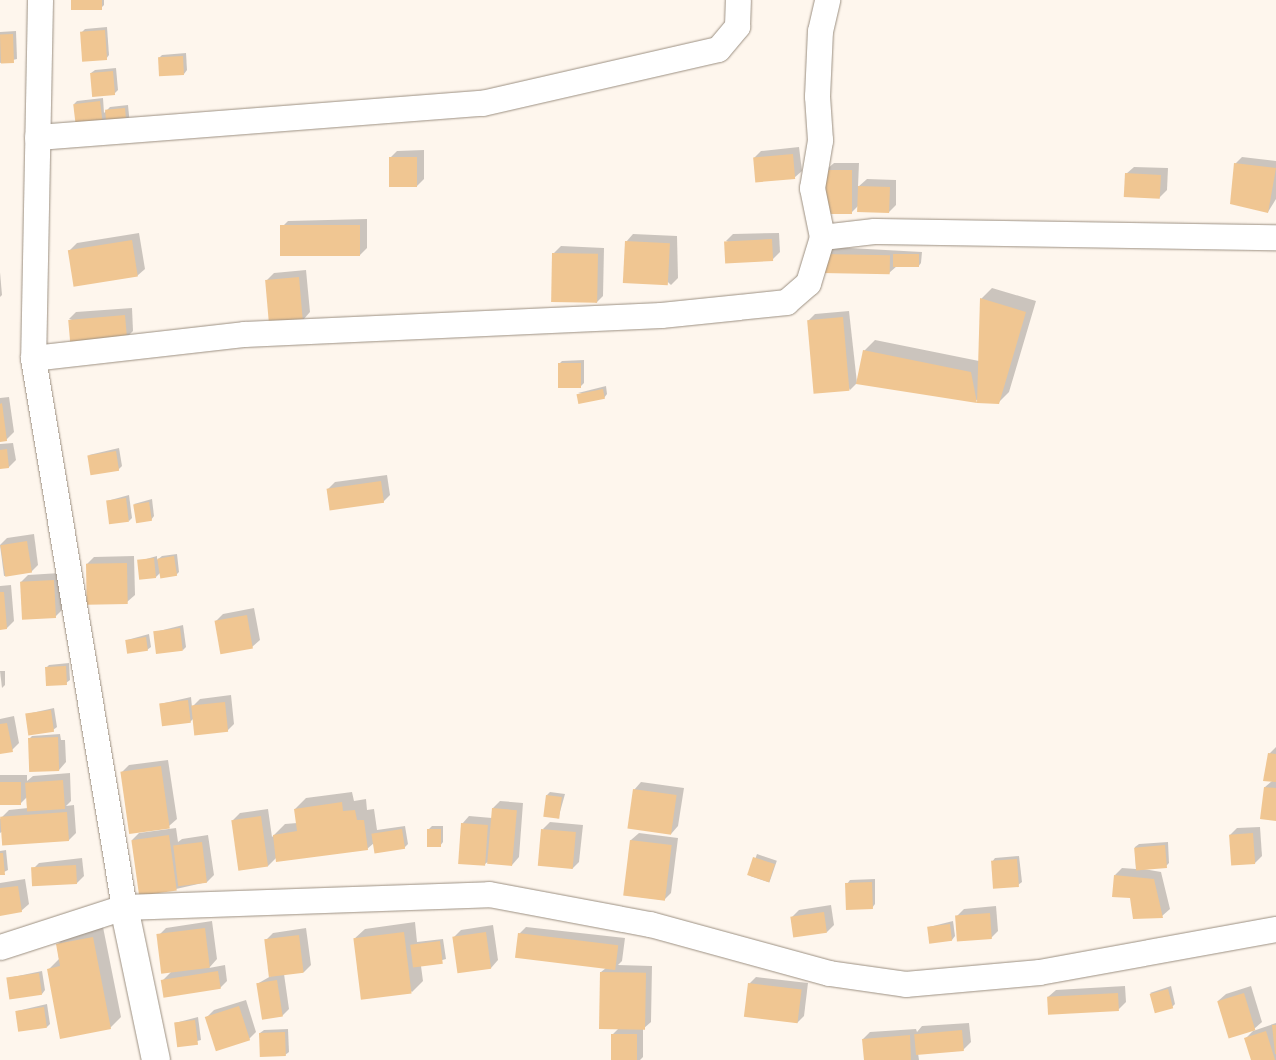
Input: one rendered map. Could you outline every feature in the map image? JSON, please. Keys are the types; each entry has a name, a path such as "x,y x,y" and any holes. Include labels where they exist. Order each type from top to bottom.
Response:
{"street":[{"path":"40,0 33,358 124,907 156,1060"},
{"path":"38,137 482,103 718,48 737,26 738,0"},
{"path":"33,358 244,334 661,316 786,302 808,283 822,237 812,188 820,140 820,31 827,0"},
{"path":"822,237 874,232 1276,236"},
{"path":"0,947 124,907 489,894 650,924 829,973 905,984 1039,972 1276,930"}],"building":[{"path":"71,0 102,0 102,10 71,10"},
{"path":"105,30 107,60 82,62 80,32"},
{"path":"0,34 13,34 14,63 1,63"},
{"path":"183,56 184,75 159,76 158,57"},
{"path":"113,71 115,95 92,97 90,73"},
{"path":"100,101 103,127 76,130 73,104"},
{"path":"125,108 127,130 107,132 105,110"},
{"path":"793,154 795,179 755,182 753,157"},
{"path":"389,157 417,157 417,187 389,187"},
{"path":"1234,163 1276,168 1268,213 1230,204"},
{"path":"825,170 852,170 852,214 825,214"},
{"path":"1125,173 1161,175 1160,199 1124,197"},
{"path":"858,186 890,187 889,213 857,212"},
{"path":"280,225 360,225 360,256 280,256"},
{"path":"772,239 773,261 725,263 724,242"},
{"path":"132,240 138,277 74,287 68,250"},
{"path":"625,241 670,243 668,285 623,283"},
{"path":"552,253 598,254 597,303 551,302"},
{"path":"822,254 890,255 890,274 822,273"},
{"path":"893,254 919,254 919,267 893,267"},
{"path":"299,277 303,321 269,324 265,280"},
{"path":"980,298 1026,312 999,404 977,403"},
{"path":"125,315 127,339 70,344 68,320"},
{"path":"843,317 849,391 814,394 807,320"},
{"path":"863,350 971,372 977,403 856,384"},
{"path":"558,363 581,363 581,388 558,388"},
{"path":"603,389 605,399 578,404 576,394"},
{"path":"2,403 7,441 0,442 0,404"},
{"path":"7,449 9,468 0,469 0,450"},
{"path":"116,451 119,471 90,475 87,456"},
{"path":"381,481 384,503 330,510 327,489"},
{"path":"126,498 129,522 109,524 106,500"},
{"path":"149,502 152,521 136,523 133,505"},
{"path":"27,541 32,573 5,577 0,545"},
{"path":"174,556 177,576 160,578 157,559"},
{"path":"154,558 156,578 139,580 137,560"},
{"path":"127,563 128,604 87,605 86,564"},
{"path":"54,580 56,618 22,620 20,582"},
{"path":"0,592 4,592 7,629 0,630"},
{"path":"247,615 253,648 220,654 215,621"},
{"path":"180,628 183,651 156,654 153,631"},
{"path":"146,637 148,651 127,654 125,640"},
{"path":"66,666 67,685 46,686 45,667"},
{"path":"188,700 191,723 162,726 159,704"},
{"path":"225,702 228,732 194,735 191,706"},
{"path":"51,710 54,732 28,735 25,714"},
{"path":"7,723 13,752 0,754 0,724"},
{"path":"58,737 59,771 29,772 28,738"},
{"path":"1268,753 1276,754 1276,782 1263,781"},
{"path":"161,766 170,828 129,834 120,772"},
{"path":"63,780 65,809 27,812 25,783"},
{"path":"0,782 21,782 21,805 0,805"},
{"path":"1264,787 1276,788 1276,821 1260,819"},
{"path":"633,789 677,795 671,835 627,829"},
{"path":"546,795 562,797 559,819 543,817"},
{"path":"342,802 343,811 355,810 357,820 364,820 368,850 276,862 273,835 297,831 294,809"},
{"path":"492,808 517,810 512,866 487,864"},
{"path":"67,812 69,841 2,846 0,817"},
{"path":"261,816 268,867 238,871 231,820"},
{"path":"461,823 488,825 485,866 458,864"},
{"path":"402,829 405,849 375,854 371,834"},
{"path":"427,829 441,829 441,847 427,847"},
{"path":"541,829 576,832 573,869 538,866"},
{"path":"1253,833 1255,864 1231,866 1229,835"},
{"path":"169,835 177,890 139,896 131,840"},
{"path":"630,840 672,845 665,901 623,896"},
{"path":"202,842 207,883 178,886 173,846"},
{"path":"1165,845 1167,868 1136,871 1134,848"},
{"path":"0,853 3,853 5,875 0,875"},
{"path":"753,857 775,864 769,882 747,875"},
{"path":"1017,859 1019,887 993,889 991,861"},
{"path":"76,865 77,884 32,886 31,867"},
{"path":"1114,875 1154,879 1163,918 1133,919 1130,898 1112,897"},
{"path":"872,882 873,909 846,910 845,883"},
{"path":"18,886 22,912 0,916 0,888"},
{"path":"824,912 827,933 793,938 790,917"},
{"path":"990,913 992,939 957,941 955,915"},
{"path":"950,924 952,941 929,944 927,927"},
{"path":"205,928 210,968 161,974 156,934"},
{"path":"404,932 412,994 361,1000 353,938"},
{"path":"486,932 491,969 457,973 452,937"},
{"path":"518,933 618,945 615,970 515,958"},
{"path":"299,935 304,973 269,977 264,939"},
{"path":"93,937 111,1029 60,1039 47,969 60,966 56,944"},
{"path":"440,941 443,964 413,967 410,945"},
{"path":"218,971 221,989 164,998 161,980"},
{"path":"600,972 646,973 645,1030 599,1029"},
{"path":"39,973 42,995 9,999 6,978"},
{"path":"277,980 283,1017 262,1020 256,983"},
{"path":"748,983 802,990 797,1023 744,1017"},
{"path":"1168,989 1173,1008 1155,1013 1150,994"},
{"path":"1118,993 1119,1011 1048,1015 1047,997"},
{"path":"1244,993 1255,1030 1229,1038 1217,1001"},
{"path":"239,1006 250,1040 216,1051 205,1017"},
{"path":"44,1007 47,1028 18,1032 15,1011"},
{"path":"195,1020 198,1045 177,1047 174,1023"},
{"path":"1272,1025 1276,1025 1276,1054 1275,1054"},
{"path":"962,1030 964,1051 916,1055 914,1034"},
{"path":"1266,1031 1275,1060 1251,1060 1244,1038"},
{"path":"285,1032 286,1056 260,1057 259,1033"},
{"path":"611,1034 637,1034 637,1060 611,1060"},
{"path":"910,1035 911,1060 864,1060 862,1039"}]}
